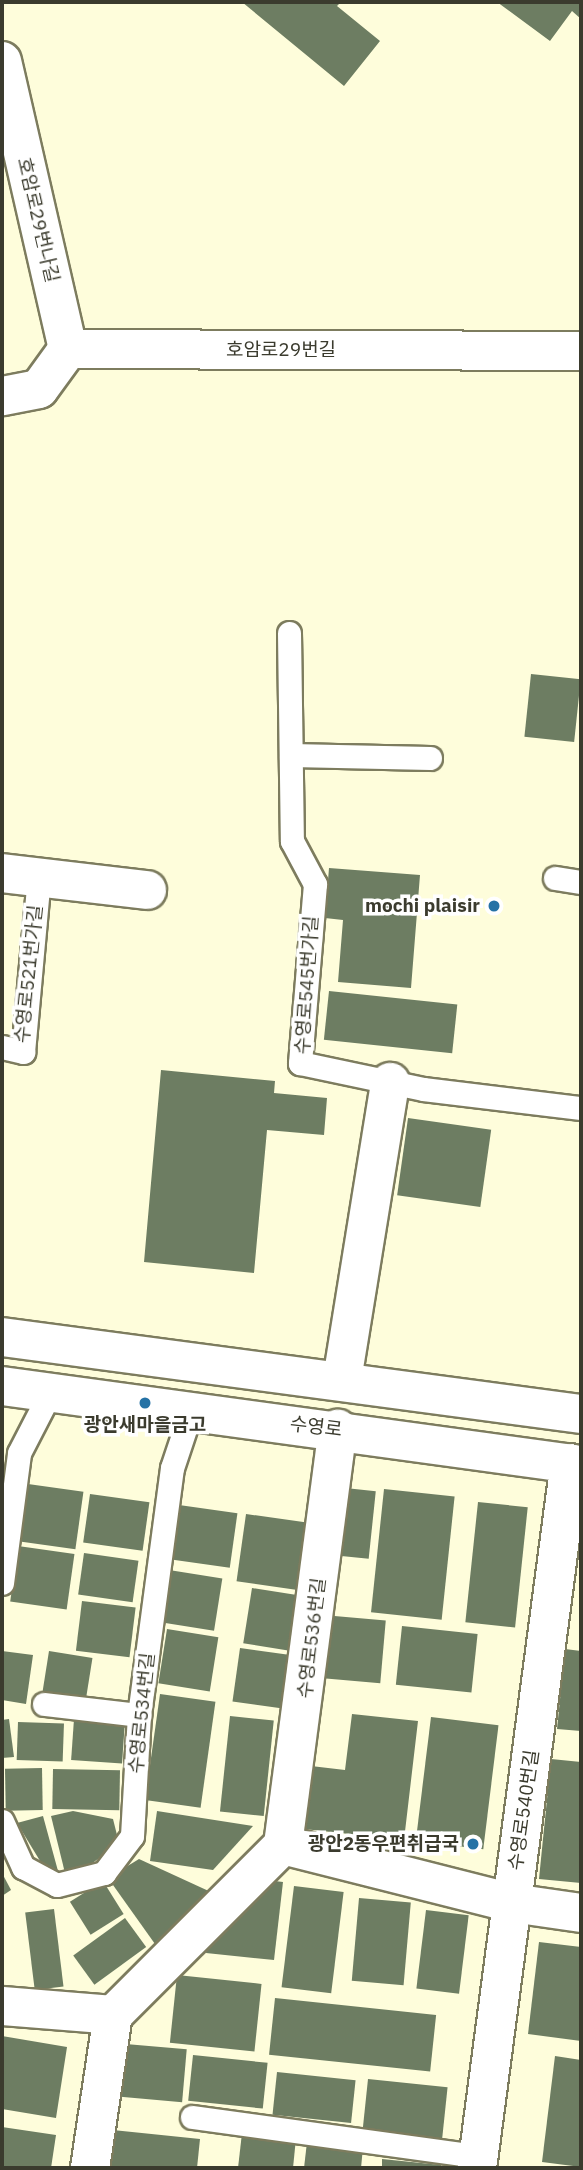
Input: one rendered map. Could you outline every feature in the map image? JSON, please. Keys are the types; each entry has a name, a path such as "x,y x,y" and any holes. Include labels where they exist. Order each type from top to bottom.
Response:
{"street":[{"name":"호암로29번나길","path":"4,82 68,349"},
{"name":"호암로29번길","path":"68,349 581,351"},
{"path":"2,396 39,390 68,349"},
{"name":"수영로521번가길","path":"20,875 147,890"},
{"path":"342,1380 390,1082"},
{"path":"2,1337 342,1380 581,1414"},
{"name":"수영로","path":"2,1385 576,1464"},
{"name":"수영로536번길","path":"284,1846 338,1430"},
{"name":"수영로540번길","path":"477,2162 576,1464"},
{"path":"90,2168 113,2015 284,1846 512,1903 581,1913"},
{"path":"2,2006 113,2015"}],"lane":[{"name":"수영로545번가길","path":"289,634 292,842 315,884 300,1063 390,1082 581,1108"},
{"path":"291,755 430,758"},
{"name":"수영로521번가길","path":"2,1047 23,1052 20,875"},
{"path":"555,878 581,882"},
{"path":"2,1583 19,1453 51,1391"},
{"name":"수영로534번길","path":"2,1821 23,1867 57,1885 104,1873 132,1836 139,1715 172,1468 191,1411"},
{"path":"44,1704 139,1715"},
{"name":"수영로540번길","path":"192,2116 477,2162"}],"building":[{"path":"242,2 341,2 337,6 380,41 344,86"},
{"path":"497,2 581,2 581,19 572,11 550,41"},
{"path":"531,674 581,679 574,742 524,737"},
{"path":"329,868 420,875 411,988 338,982 343,920 325,918"},
{"path":"329,991 457,1004 452,1053 324,1040"},
{"path":"161,1070 275,1081 274,1093 327,1098 324,1135 267,1130 254,1273 144,1262"},
{"path":"408,1118 491,1130 480,1207 397,1195"},
{"path":"28,1484 83,1492 75,1549 20,1541"},
{"path":"336,1487 376,1491 369,1559 329,1555"},
{"path":"384,1489 455,1496 442,1620 371,1612"},
{"path":"90,1494 149,1502 143,1551 83,1543"},
{"path":"478,1502 528,1507 515,1628 465,1622"},
{"path":"179,1505 237,1513 230,1568 171,1559"},
{"path":"246,1514 310,1523 301,1590 237,1581"},
{"path":"18,1546 74,1554 67,1609 10,1601"},
{"path":"84,1553 138,1561 133,1602 78,1595"},
{"path":"169,1570 222,1578 214,1631 161,1622"},
{"path":"252,1588 298,1595 290,1651 243,1643"},
{"path":"82,1601 136,1608 130,1657 76,1651"},
{"path":"323,1615 386,1620 380,1683 318,1678"},
{"path":"402,1626 478,1634 471,1693 396,1685"},
{"path":"167,1629 218,1637 210,1691 158,1683"},
{"path":"240,1648 289,1655 281,1708 232,1701"},
{"path":"565,1649 581,1651 581,1731 557,1729"},
{"path":"2,1651 33,1655 26,1704 2,1700"},
{"path":"49,1651 92,1658 86,1701 42,1694"},
{"path":"160,1694 215,1702 201,1808 145,1800"},
{"path":"352,1714 418,1721 404,1840 304,1829 311,1766 345,1770"},
{"path":"230,1716 274,1721 264,1816 220,1811"},
{"path":"431,1717 498,1725 483,1849 416,1841"},
{"path":"9,1719 14,1757 2,1758 2,1720"},
{"path":"74,1719 125,1723 122,1763 71,1760"},
{"path":"18,1722 64,1724 63,1762 17,1760"},
{"path":"551,1759 581,1762 581,1883 539,1879"},
{"path":"42,1768 43,1810 6,1811 5,1769"},
{"path":"53,1769 120,1770 119,1810 52,1809"},
{"path":"73,1811 113,1819 119,1843 86,1868 65,1873 51,1816"},
{"path":"157,1811 253,1826 213,1870 150,1861"},
{"path":"43,1816 58,1871 48,1874 17,1823"},
{"path":"139,1859 213,1893 155,1944 108,1878"},
{"path":"2,1873 11,1890 2,1896"},
{"path":"258,1879 283,1882 274,1960 206,1953 208,1932"},
{"path":"103,1881 124,1914 91,1935 70,1902"},
{"path":"294,1886 344,1892 331,1993 282,1987"},
{"path":"359,1898 411,1903 404,1985 352,1981"},
{"path":"54,1909 64,1986 35,1990 25,1913"},
{"path":"426,1910 469,1915 459,1994 416,1988"},
{"path":"125,1918 146,1947 94,1985 73,1956"},
{"path":"539,1942 581,1947 581,2041 528,2034"},
{"path":"177,1975 262,1984 254,2052 170,2043"},
{"path":"275,1998 436,2015 430,2072 269,2055"},
{"path":"2,2036 67,2047 56,2118 2,2109"},
{"path":"114,2043 187,2049 182,2102 109,2096"},
{"path":"193,2055 268,2063 263,2109 188,2101"},
{"path":"555,2056 581,2060 581,2167 542,2162"},
{"path":"277,2072 356,2080 351,2123 273,2115"},
{"path":"368,2079 448,2087 442,2139 363,2131"},
{"path":"2,2127 56,2135 51,2168 2,2168"},
{"path":"103,2129 200,2139 197,2168 99,2168"},
{"path":"242,2133 296,2138 293,2168 238,2168"},
{"path":"307,2142 363,2147 361,2168 304,2168"},
{"path":"382,2159 441,2165 441,2168 382,2168"}],"place":[{"name":"mochi plaisir","path":"494,906"},
{"name":"광안새마을금고","path":"145,1403"},
{"name":"광안2동우편취급국","path":"473,1844"}]}
